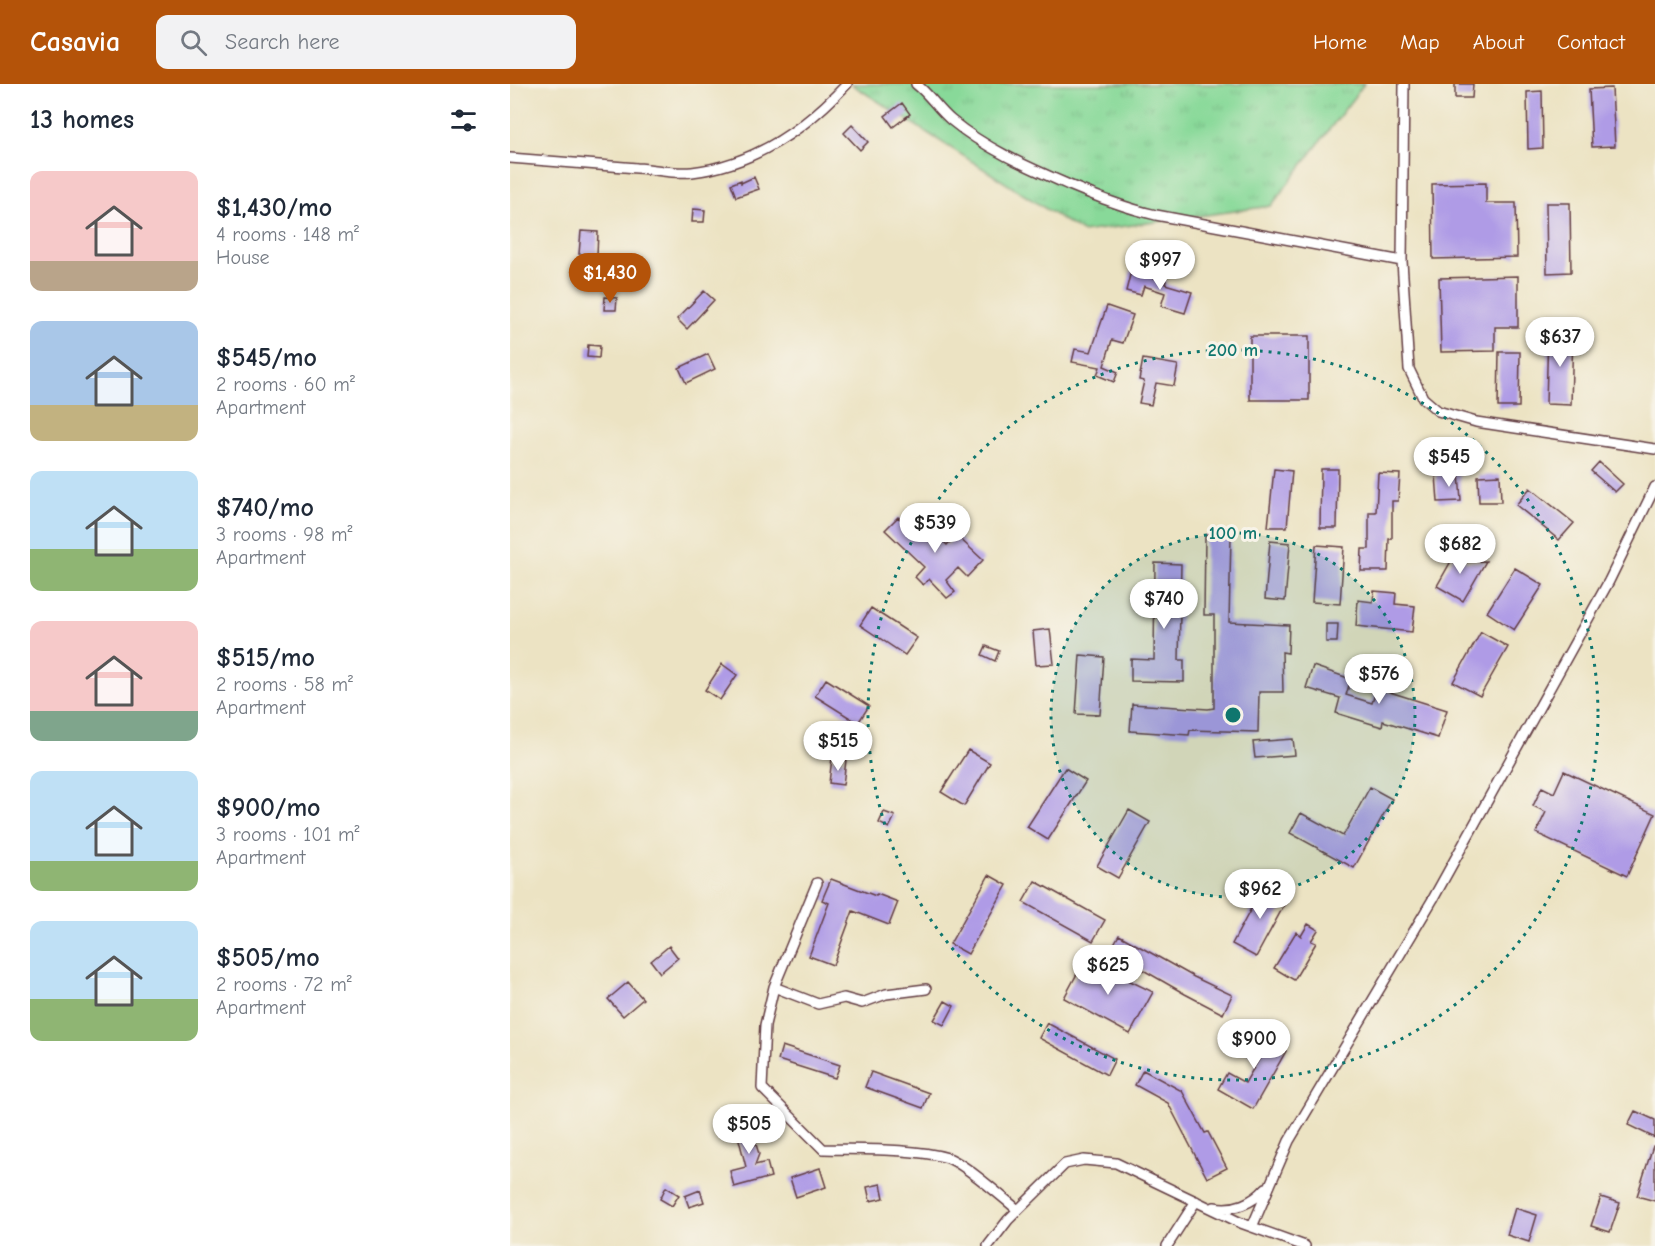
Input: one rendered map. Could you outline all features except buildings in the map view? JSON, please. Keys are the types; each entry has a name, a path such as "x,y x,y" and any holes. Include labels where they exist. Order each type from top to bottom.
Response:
{"street":[{"path":"510,158 664,171 691,172 723,166 761,150 798,130 847,84"},
{"path":"916,84 928,93 950,119 978,140 1032,169 1124,208 1156,216 1402,261"},
{"path":"1404,84 1402,261 1408,369 1423,398 1438,411 1476,422 1655,449"},
{"path":"1252,1227 1289,1141 1433,899 1573,648 1655,487"},
{"path":"817,883 774,987 765,1025 762,1088 823,1149 909,1152 949,1159 1018,1210"},
{"path":"774,987 818,1004 844,998 862,1003 886,994 926,989"},
{"path":"988,1246 1008,1220 1065,1164 1084,1160 1116,1163 1252,1227 1305,1246"},
{"path":"1206,1206 1222,1209 1238,1207 1252,1201 1273,1177"},
{"path":"1167,1246 1196,1201"}],"green space":[{"path":"851,84 1364,84 1271,206 1082,232"}]}
